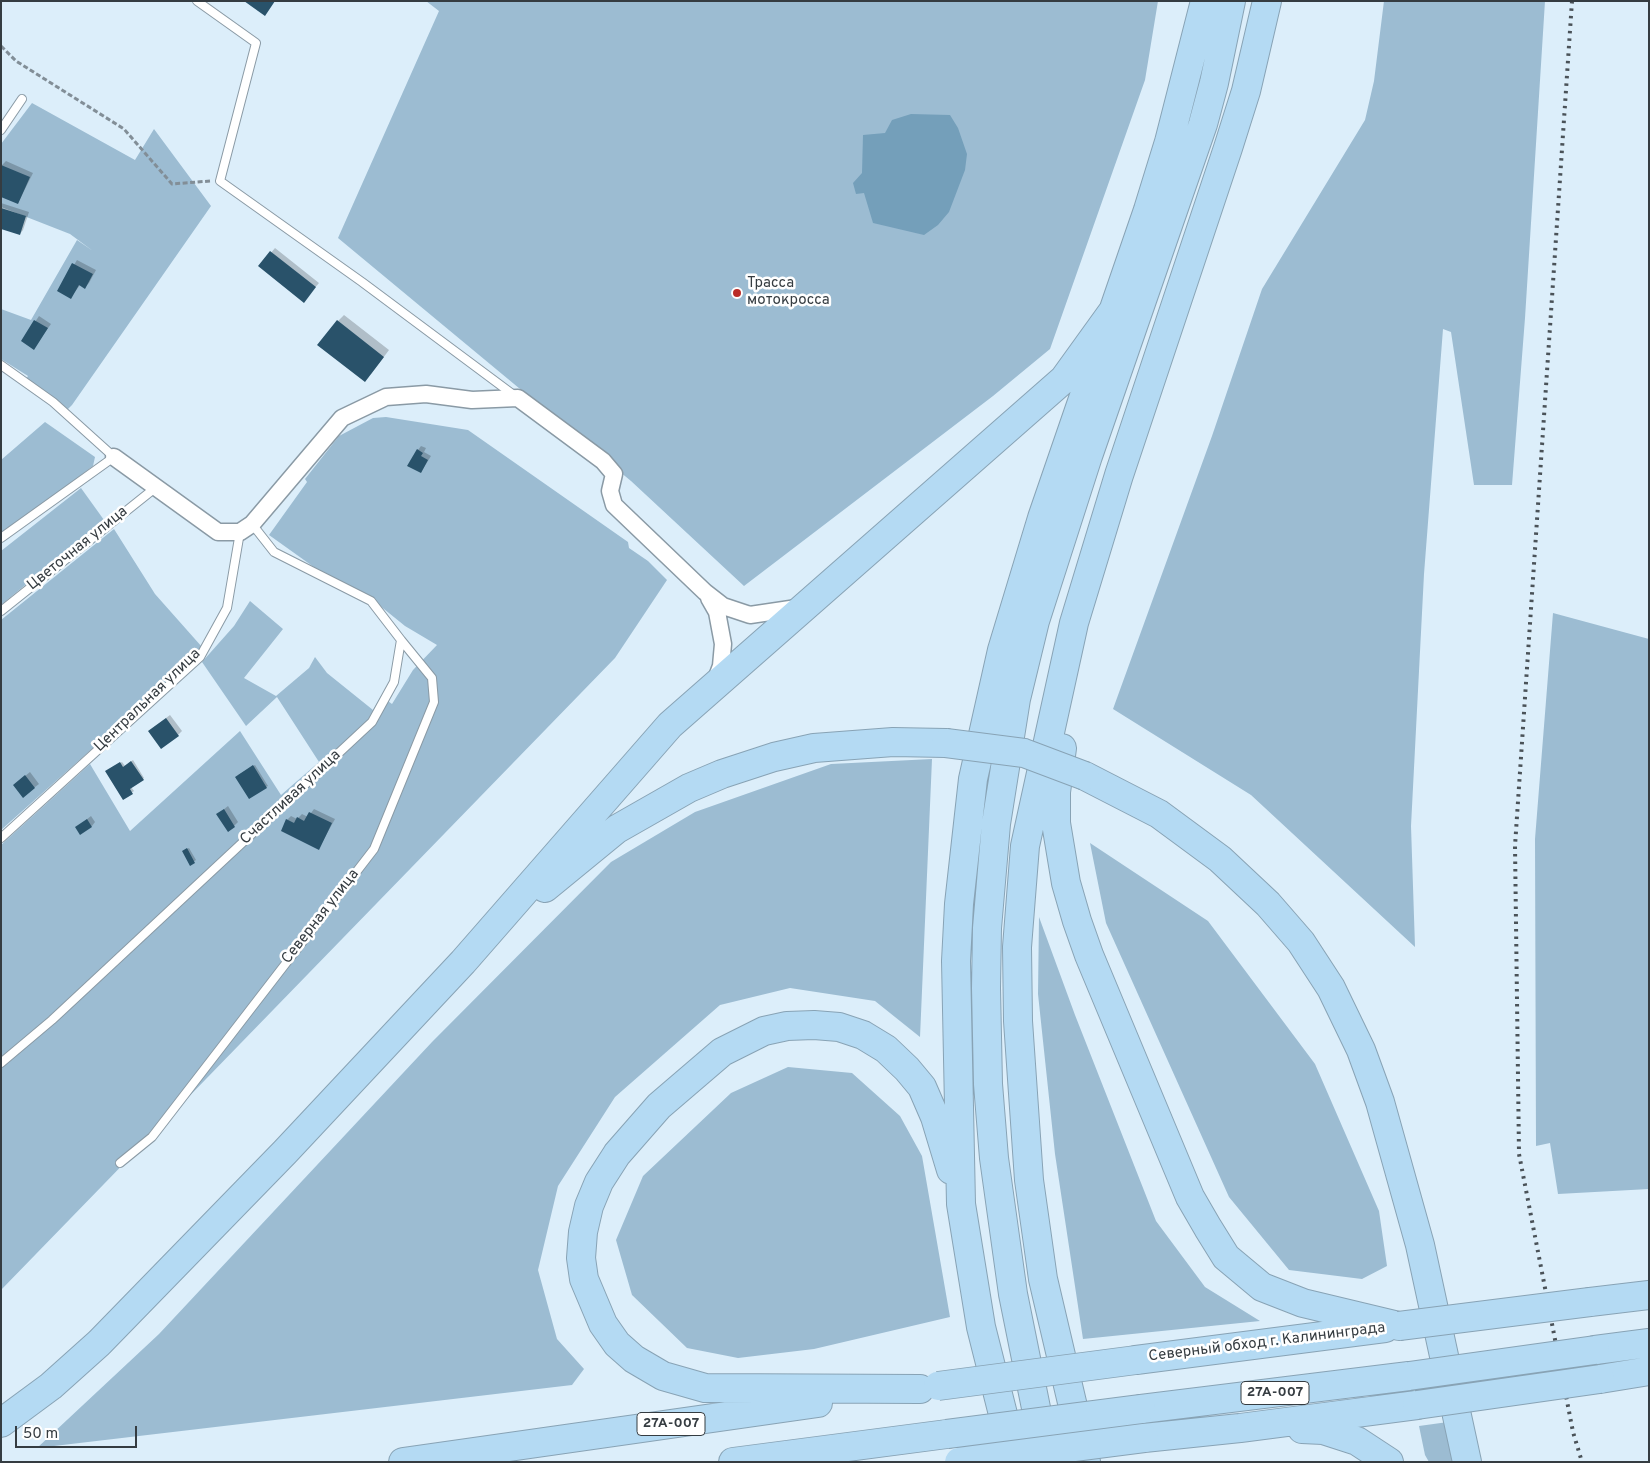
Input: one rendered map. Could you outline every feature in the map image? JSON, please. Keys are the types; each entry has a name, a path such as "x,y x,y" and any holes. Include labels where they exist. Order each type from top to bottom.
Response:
{"highway":[{"path":"961,1204 956,961 959,904 973,779 1005,640 1042,518 1169,142 1205,1"},
{"path":"1051,1462 1036,1408 1017,1313 994,1158 988,1084 986,988 989,899 996,824 1016,699 1036,621 1088,456 1203,124 1214,83 1231,1"},
{"path":"1086,1462 1043,1279 1026,1144 1018,1021 1017,947 1025,846 1074,623 1119,475 1228,148 1253,63 1267,1"},
{"path":"1,1423 51,1386 99,1343 380,1052 478,946 670,725 1064,379 1113,311"},
{"path":"1074,623 1073,680 1056,792 1059,852 1070,898 1089,955 1190,1197 1226,1256 1262,1287 1303,1304 1399,1326"},
{"path":"478,946 596,844 647,810 689,788 774,757 814,748 893,742 946,743 1024,753 1085,776 1159,814 1226,864 1268,904 1301,942 1331,988 1361,1050 1383,1112 1420,1245 1467,1462"},
{"path":"929,1388 705,1388 663,1376 634,1360 617,1344 603,1324 584,1279 581,1258 583,1232 589,1206 616,1154 659,1106 722,1052 764,1031 787,1026 814,1025 839,1027 863,1035 886,1049 922,1087 935,1117 961,1204 981,1327 1015,1462"},
{"name":"27А-007","path":"1399,1326 1649,1296"},
{"name":"Северный обход г. Калининграда","path":"929,1388 1399,1326"},
{"name":"27А-007","path":"733,1462 1409,1376 1649,1343"},
{"path":"959,1462 1417,1405 1649,1371"},
{"name":"27А-007","path":"403,1462 929,1388"},
{"path":"1240,1428 1323,1430 1357,1441 1389,1462"}],"street":[{"path":"114,457 218,532 246,528 342,418 386,397 426,394 472,400 518,398 602,461 614,474 610,491 614,505 705,592 723,606 743,615 780,612 807,605"},
{"path":"705,592 717,612 723,644 721,666 712,689"}],"lane":[{"path":"197,1 256,43 220,181 362,282 518,398"},
{"path":"1,130 22,99"},
{"path":"1,365 54,402 114,457 1,538"},
{"name":"Цветочная улица","path":"1,611 155,488"},
{"path":"246,528 274,552 371,601 401,640"},
{"name":"Центральная улица","path":"1,838 200,656 227,608 246,528"},
{"name":"Счастливая улица","path":"1,1063 52,1020 372,722 394,682 401,640"},
{"name":"Северная улица","path":"120,1162 152,1137 374,849 434,702 432,678 401,640"}],"path":[{"path":"1,46 16,61 124,129 172,184 220,181"}],"shaded area":[{"name":"Трасса мотокросса","path":"426,1 1158,1 1145,80 1050,349 993,396 744,586 631,481 338,238 439,11"},
{"path":"1384,1 1545,1 1525,318 1512,485 1474,485 1451,332 1443,329 1424,574 1411,826 1415,947 1251,795 1113,709 1212,436 1262,289 1365,120 1374,81"},
{"path":"32,103 135,160 154,129 211,206 72,405 64,413 23,383 28,376 1,359 1,309 31,320 77,240 93,251 70,234 1,207 1,144"},
{"path":"911,114 950,115 958,128 967,154 965,170 949,212 938,225 924,235 873,223 864,193 856,194 853,183 862,173 863,135 885,133 892,120"},
{"path":"386,417 468,430 628,542 629,548 648,561 667,580 615,658 1,1290 1,845 90,764 130,831 240,731 281,795 319,762 277,697 246,726 202,662 234,626 250,601 283,629 244,678 276,696 309,668 315,657 327,673 373,710 381,696 392,704 413,670 437,645 405,626 379,605 325,575 269,535 307,482 305,479 339,436 373,418"},
{"path":"45,422 95,457 93,466 1,536 1,460"},
{"path":"81,488 104,520 1,605 1,551"},
{"path":"114,529 155,594 202,647 158,690 1,830 1,620"},
{"path":"1553,613 1649,639 1649,1189 1558,1194 1550,1143 1536,1146 1535,839"},
{"path":"932,759 920,1037 875,1001 790,988 720,1005 615,1097 558,1186 538,1270 557,1339 584,1369 572,1385 37,1448 159,1334 432,1042 611,862 695,812 831,764"},
{"path":"1090,843 1208,921 1315,1064 1379,1211 1387,1266 1362,1279 1289,1270 1229,1197 1106,923"},
{"path":"1039,917 1075,1015 1156,1221 1205,1287 1260,1321 1083,1339 1055,1154 1038,994"},
{"path":"788,1067 852,1073 900,1116 922,1156 950,1317 814,1349 738,1358 687,1348 632,1295 616,1240 643,1176 731,1093"},
{"path":"1448,1422 1456,1462 1429,1462 1425,1455 1419,1426"}],"building":[{"path":"244,1 275,1 265,16"},
{"path":"1,165 30,177 18,204 1,197"},
{"path":"1,208 26,216 20,235 1,229"},
{"path":"270,251 316,287 304,303 258,266"},
{"path":"72,263 93,274 85,289 79,285 71,299 57,291"},
{"path":"34,320 48,328 34,350 21,341"},
{"path":"337,320 384,357 365,382 317,345"},
{"path":"417,449 423,453 421,456 428,460 421,473 407,466"},
{"path":"166,718 179,736 161,749 148,731"},
{"path":"131,761 144,780 130,789 133,794 123,800 105,771 120,762 123,767"},
{"path":"253,765 267,788 249,799 235,777"},
{"path":"25,775 35,788 23,798 13,785"},
{"path":"224,809 235,827 228,832 216,814"},
{"path":"309,812 332,823 319,850 281,831 286,819 294,823 297,817 304,821"},
{"path":"87,819 92,827 80,835 75,827"},
{"path":"187,848 195,863 190,866 182,851"}],"railway":[{"path":"1572,1 1515,846 1519,1154 1573,1432 1582,1462"}],"place":[{"name":"Трасса мотокросса","path":"737,293"}]}
